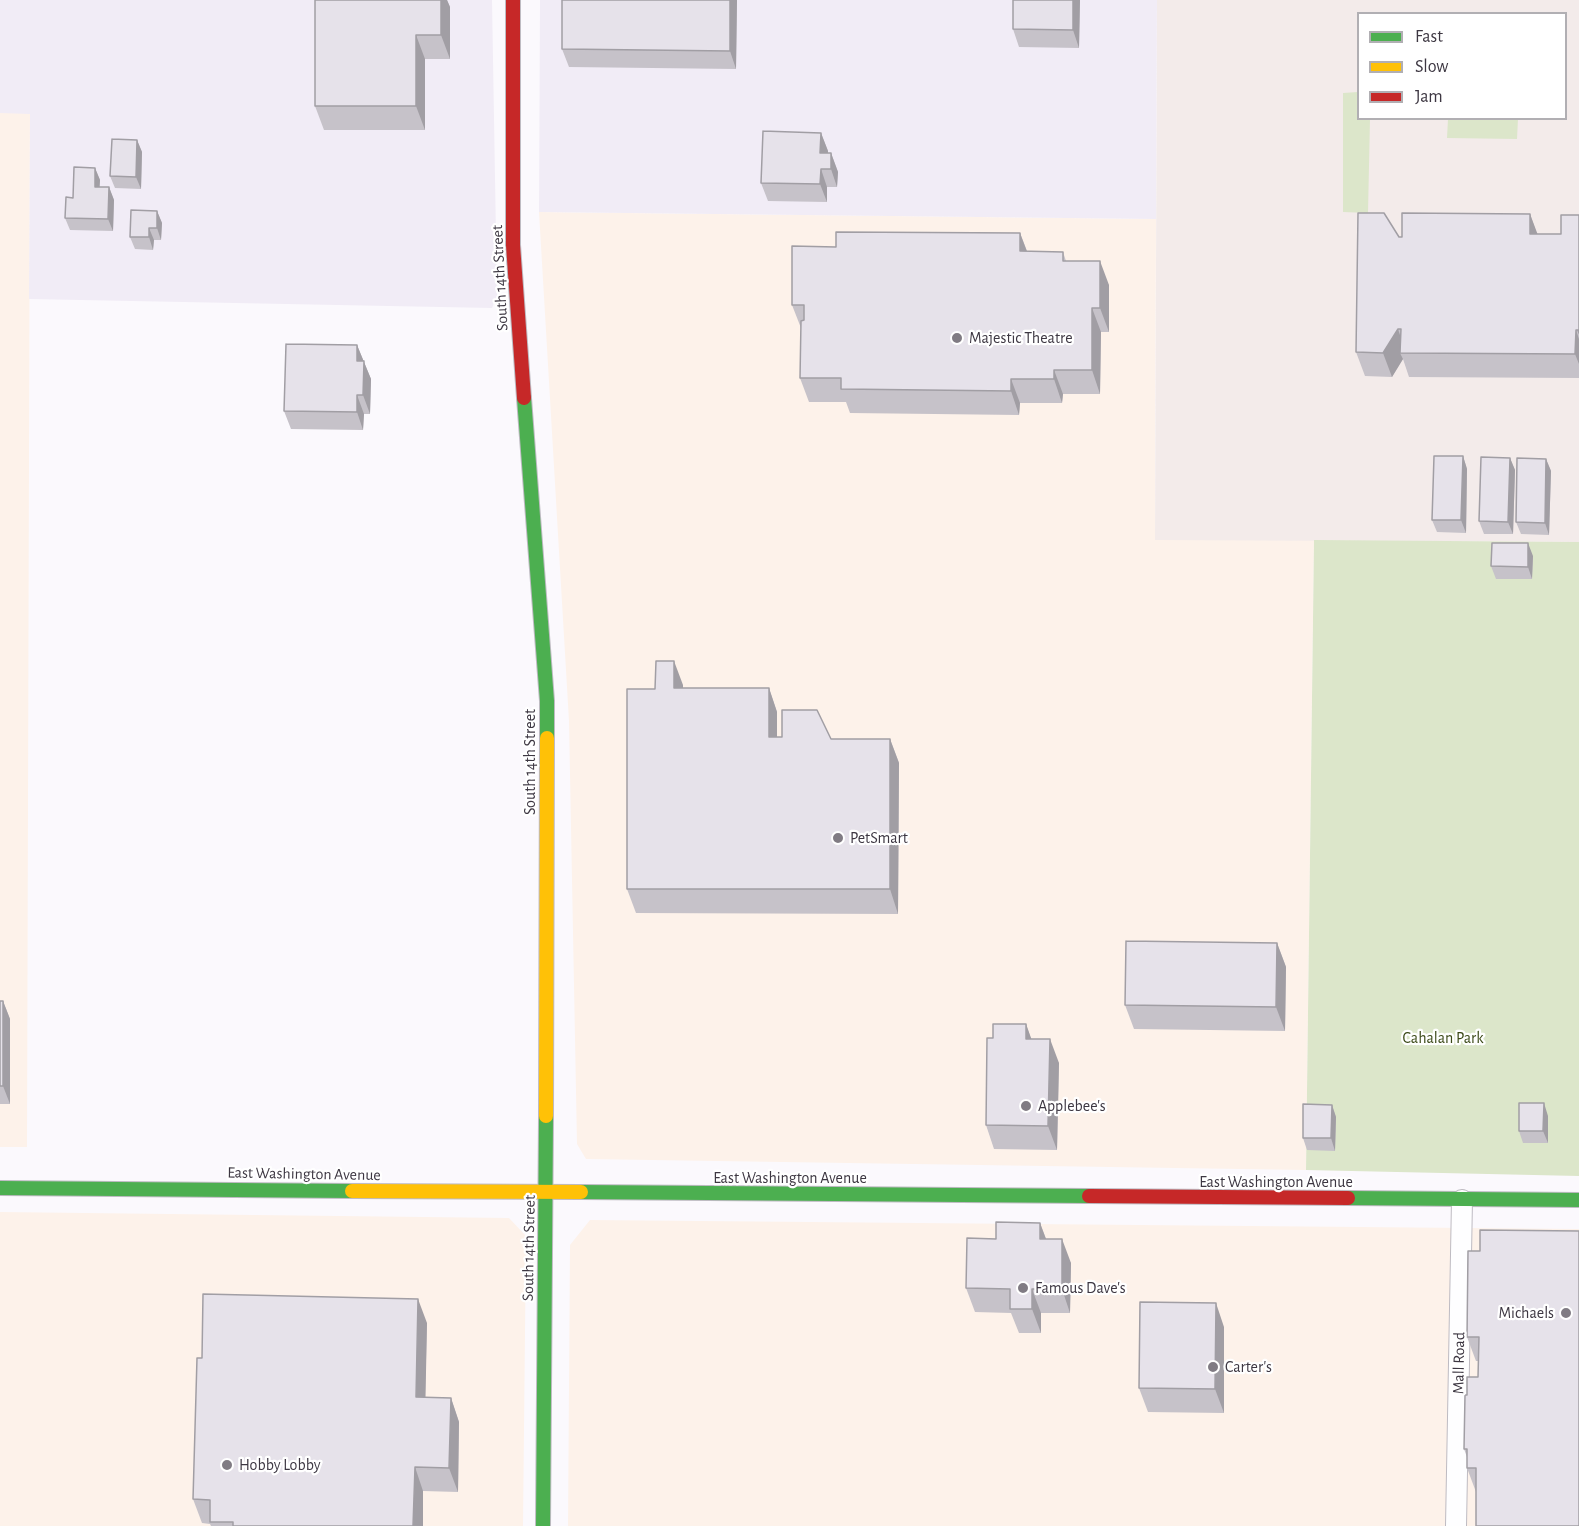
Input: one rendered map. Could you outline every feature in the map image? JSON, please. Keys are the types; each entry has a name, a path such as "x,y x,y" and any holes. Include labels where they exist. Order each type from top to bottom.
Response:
{"street":[{"name":"South 14th Street","path":"513,0 513,245 547,701 543,1526"},
{"name":"East Washington Avenue","path":"0,1188 1579,1200"},
{"name":"Mall Road","path":"1456,1526 1462,1200"}],"shaded area":[{"path":"0,0 492,0 497,296 492,308 29,299 30,114 0,113"},
{"path":"540,0 1157,0 1156,219 539,212"},
{"path":"1157,0 1579,0 1579,542 1155,540"},
{"path":"0,113 30,113 27,1147 0,1147"},
{"path":"539,212 1156,219 1155,540 1314,540 1306,1170 586,1159 577,1144 569,721"},
{"path":"0,1212 509,1218 526,1236 523,1526 0,1526"},
{"path":"590,1220 1579,1229 1579,1526 568,1526 570,1245"}],"green space":[{"path":"1357,92 1357,120 1370,120 1368,213 1343,212 1343,93"},
{"path":"1448,120 1518,120 1517,139 1447,138"},
{"name":"Cahalan Park","path":"1314,540 1579,542 1579,1176 1306,1170"}],"building":[{"path":"315,0 441,0 441,35 416,35 416,106 315,106"},
{"path":"562,0 730,0 730,51 562,49"},
{"path":"1013,0 1073,0 1073,30 1013,29"},
{"path":"763,131 821,133 820,153 831,153 831,169 821,169 820,184 761,183"},
{"path":"112,139 137,140 136,177 110,176"},
{"path":"74,167 95,168 95,187 109,187 108,219 65,218 66,197 73,198"},
{"path":"131,210 157,211 157,228 149,228 149,237 130,237"},
{"path":"1358,213 1384,213 1399,237 1402,237 1402,213 1530,214 1530,234 1561,234 1561,215 1579,215 1579,333 1576,330 1575,354 1400,353 1401,329 1398,329 1383,353 1356,352"},
{"name":"Majestic Theatre","path":"836,232 1020,233 1020,251 1063,252 1063,261 1100,261 1100,308 1092,308 1092,370 1054,370 1054,379 1011,379 1011,391 841,389 841,378 800,378 801,321 804,320 804,305 792,305 792,246 836,247"},
{"path":"286,344 357,345 357,361 364,361 363,395 357,395 357,412 284,411"},
{"path":"1434,456 1463,456 1461,520 1432,520"},
{"path":"1481,457 1510,458 1508,522 1479,521"},
{"path":"1517,458 1546,459 1545,523 1516,522"},
{"path":"1492,543 1528,543 1528,567 1491,566"},
{"path":"656,661 674,661 674,688 769,688 769,737 782,737 782,710 817,710 831,739 890,739 890,889 627,889 627,689 655,689"},
{"path":"1126,941 1277,943 1276,1007 1125,1005"},
{"path":"0,1001 3,1001 3,1086 0,1086"},
{"name":"Applebee's","path":"993,1024 1026,1024 1026,1039 1050,1039 1048,1126 986,1125 987,1038 993,1038"},
{"path":"1519,1103 1544,1103 1543,1131 1519,1131"},
{"path":"1303,1104 1332,1105 1331,1138 1303,1138"},
{"path":"996,1222 1040,1223 1040,1239 1062,1239 1062,1289 1032,1289 1032,1309 1010,1309 1010,1289 966,1288 967,1238 996,1239"},
{"path":"1480,1230 1579,1231 1579,1526 1476,1526 1476,1468 1467,1468 1467,1449 1464,1449 1467,1377 1478,1377 1479,1337 1467,1337 1468,1251 1480,1251"},
{"path":"203,1294 418,1299 416,1397 451,1398 449,1468 415,1467 413,1526 233,1526 233,1522 210,1522 210,1500 193,1499 197,1358 202,1358"},
{"path":"1140,1302 1216,1303 1215,1389 1139,1388"}],"traffic: fast":[{"path":"524,398 547,701 547,738"},
{"path":"543,1526 546,1116"},
{"path":"0,1188 352,1191"},
{"path":"581,1192 1089,1196"},
{"path":"1348,1198 1579,1200"}],"traffic: slow":[{"path":"546,1116 547,738"},
{"path":"352,1191 581,1192"}],"traffic: jam":[{"path":"513,0 513,245 524,398"},
{"path":"1089,1196 1348,1198"}],"place":[{"name":"Majestic Theatre","path":"957,338"},
{"name":"PetSmart","path":"838,838"},
{"name":"Applebee's","path":"1026,1106"},
{"name":"Famous Dave's","path":"1023,1288"},
{"name":"Michaels","path":"1566,1313"},
{"name":"Carter's","path":"1213,1367"},
{"name":"Hobby Lobby","path":"227,1465"}]}
